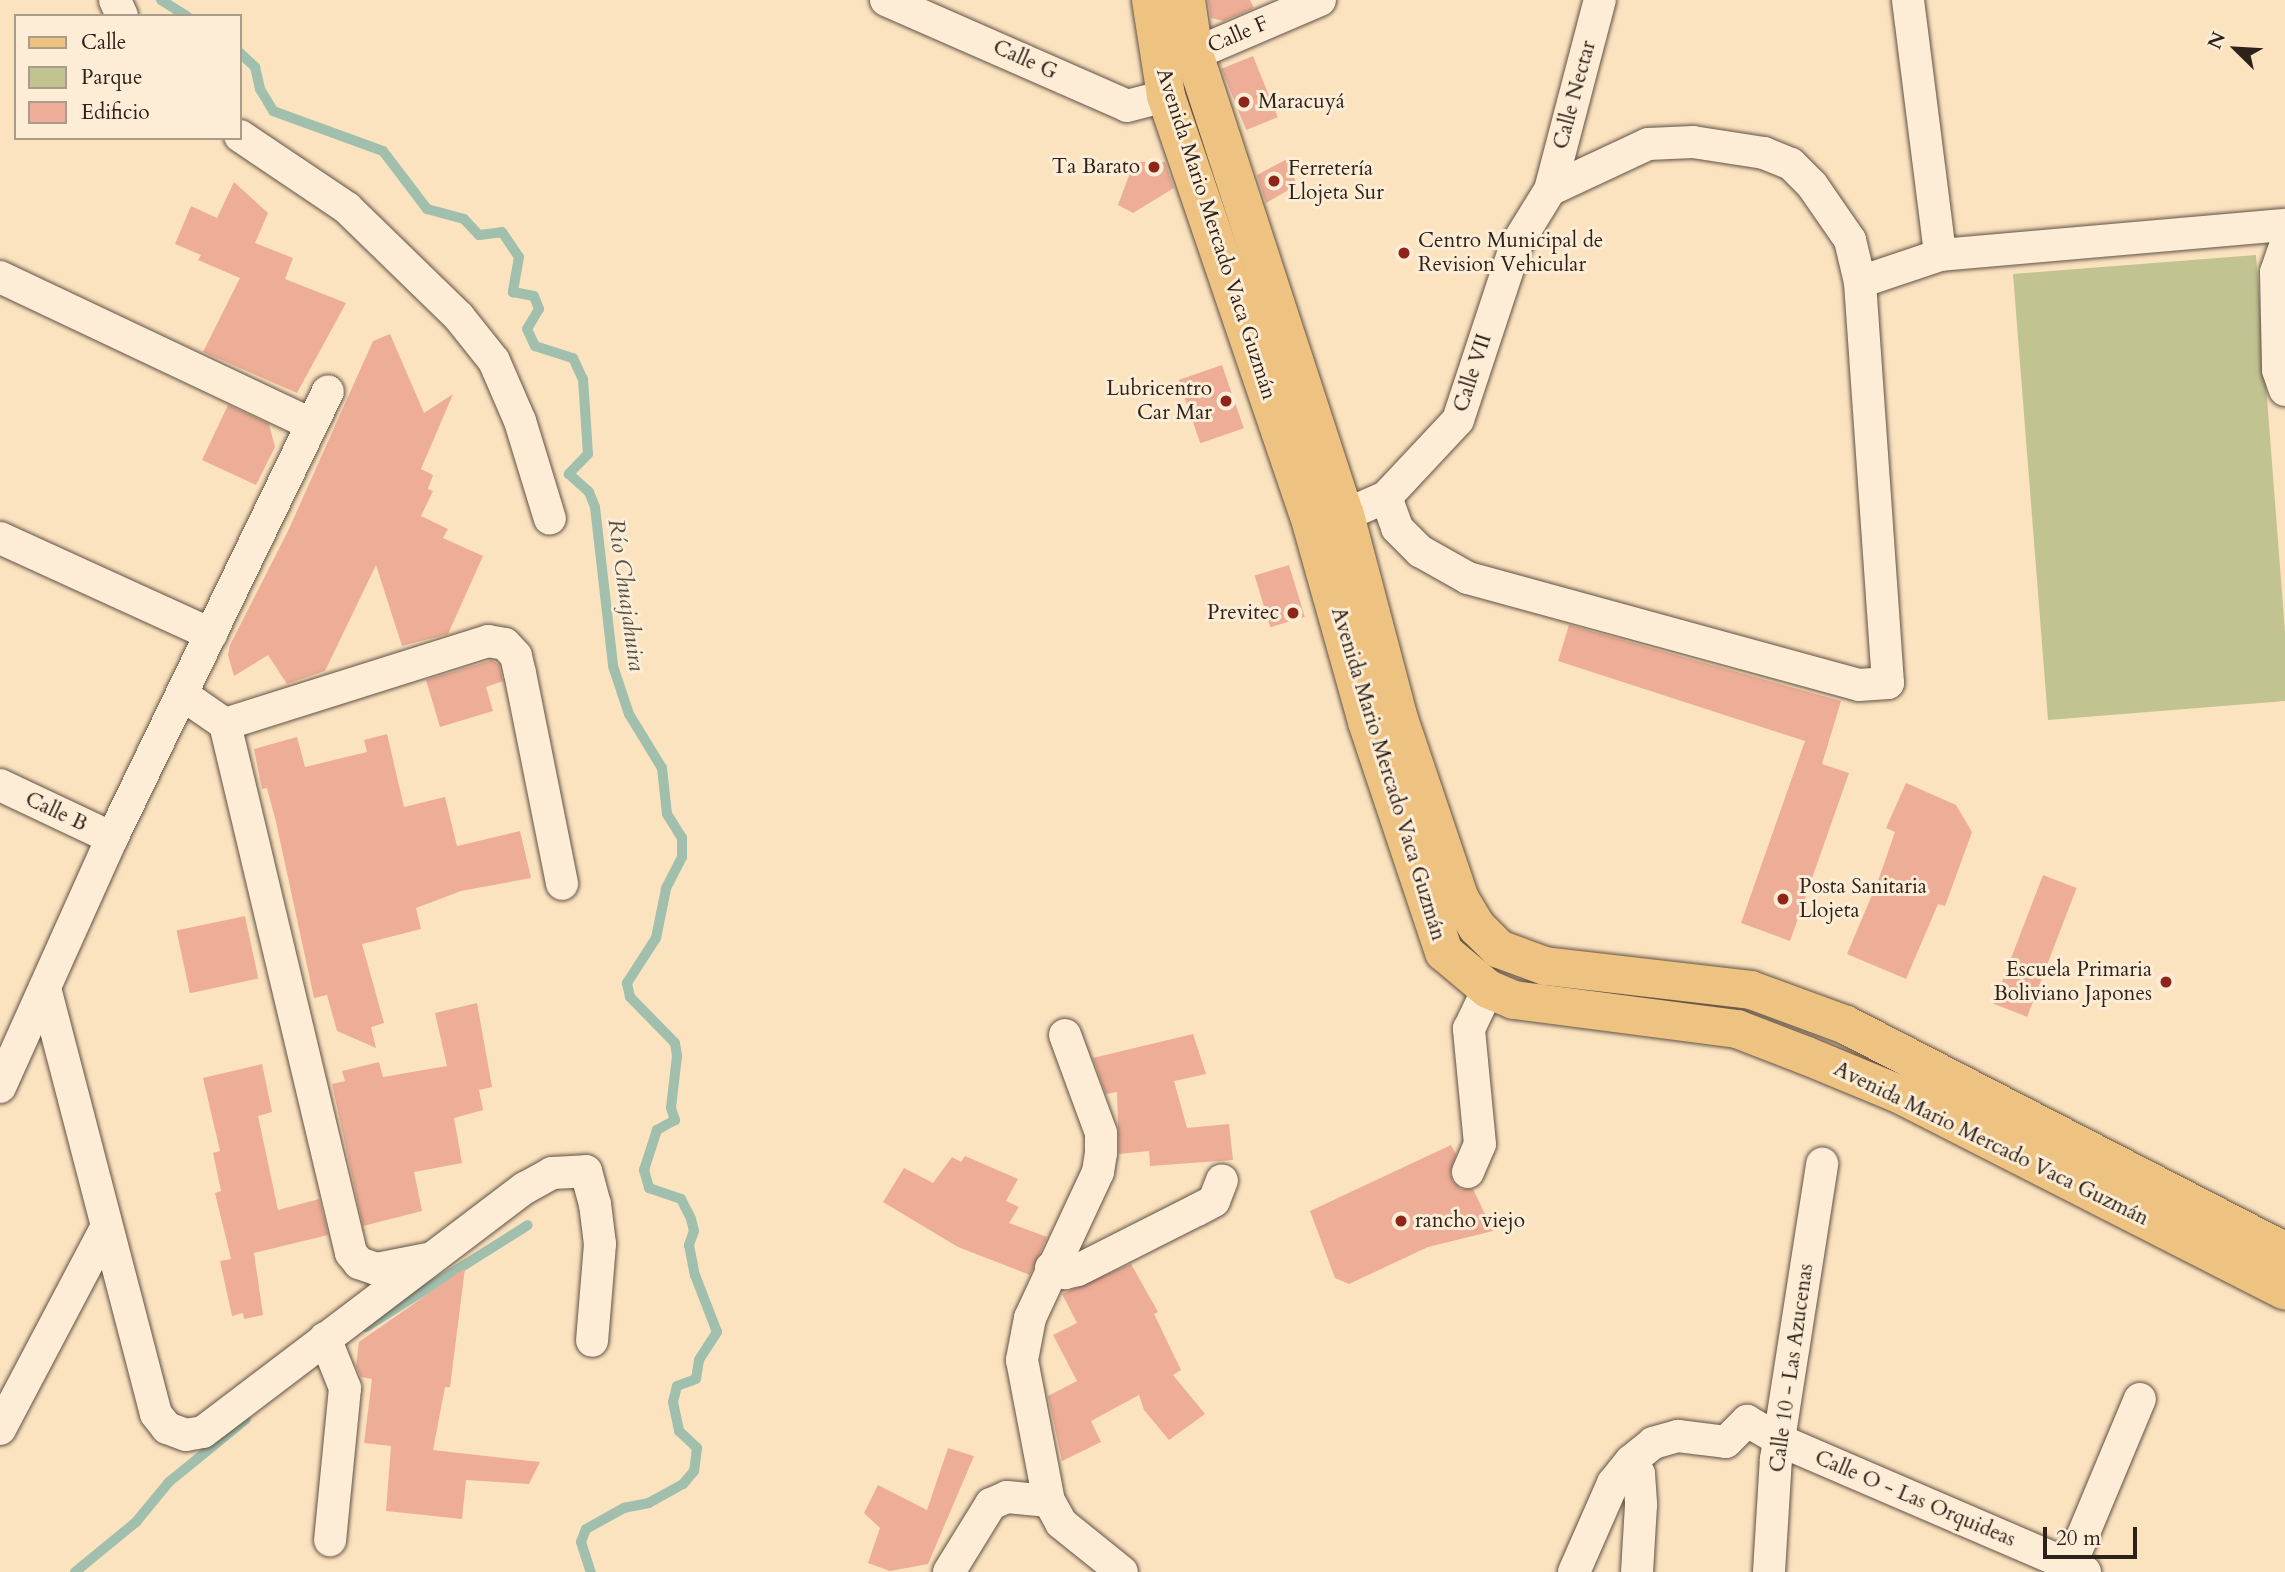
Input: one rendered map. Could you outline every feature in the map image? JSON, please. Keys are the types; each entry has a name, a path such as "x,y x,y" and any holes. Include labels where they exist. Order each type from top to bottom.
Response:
{"main road":[{"name":"Avenida Mario Mercado Vaca Guzmán","path":"1151,0 1166,96 1328,520 1460,899 1477,927 1499,949 1520,959 1545,966 1751,990 1846,1025 2285,1252"},
{"name":"Avenida Mario Mercado Vaca Guzmán","path":"1186,0 1194,54 1328,520 1367,722 1430,918 1444,952 1488,989 1514,1000 1737,1029 1859,1077 1950,1120 2285,1291"},
{"path":"1166,96 1194,54"},
{"path":"1625,1014 1628,974"},
{"path":"1950,1120 1966,1085"}],"street":[{"name":"Calle G","path":"886,0 1127,106 1166,96"},
{"name":"Calle F","path":"1194,54 1320,0"},
{"name":"Calle Nectar","path":"1550,190 1600,0"},
{"path":"1908,0 1940,255"},
{"path":"242,136 347,208 458,317 494,362 520,421 550,519"},
{"path":"1386,497 1396,528 1420,551 1468,578 1859,685 1888,684 1860,282 1850,240 1812,185 1791,164 1763,153 1727,144 1648,144 1550,190"},
{"name":"Calle VII","path":"1328,520 1386,497 1458,420 1516,245 1550,190"},
{"path":"1860,282 1940,255 2285,225"},
{"path":"2285,246 2276,272 2278,370 2285,390"},
{"path":"0,277 311,424"},
{"path":"0,1087 112,838 328,391"},
{"path":"0,538 211,634"},
{"path":"225,724 488,641 505,644 516,656 562,884"},
{"path":"183,695 225,724 344,1237 359,1263 376,1269 436,1257"},
{"name":"Calle B","path":"0,785 112,838"},
{"path":"45,988 105,1230 156,1414 167,1428 186,1435 203,1432 524,1188 552,1173 586,1171 600,1244 593,1340"},
{"path":"1468,1172 1480,1143 1469,1029 1488,989"},
{"path":"1065,1035 1101,1133 1101,1153 1098,1172 1030,1318 1022,1360 1049,1501 1061,1523 1122,1572"},
{"name":"Calle 10 - Las Azucenas","path":"1769,1572 1781,1441 1822,1164"},
{"path":"1051,1268 1065,1273 1078,1270 1197,1210 1214,1201 1222,1180"},
{"path":"0,1429 105,1230"},
{"path":"325,1338 345,1388 330,1540"},
{"path":"2077,1569 2140,1399"},
{"name":"Calle O - Las Orquideas","path":"1631,1461 1653,1443 1678,1436 1726,1442 1747,1421 1781,1441 2077,1569"},
{"path":"1574,1572 1613,1483 1631,1461 1639,1474 1641,1505 1637,1572"},
{"path":"949,1572 991,1504 1007,1497 1049,1501"}],"green space":[{"path":"2256,255 2285,632 2285,701 2048,720 2013,274"}],"building":[{"path":"1208,0 1250,0 1254,8 1224,21 1211,18"},
{"path":"1253,56 1278,117 1246,130 1221,69"},
{"name":"Ferretería Llojeta Sur","path":"1287,159 1297,185 1266,203 1257,175"},
{"path":"1134,162 1165,162 1174,188 1133,213 1118,205"},
{"path":"234,182 268,213 255,243 293,258 285,279 346,303 297,393 203,352 240,278 198,260 201,255 175,244 191,206 217,218"},
{"path":"390,334 424,413 453,394 421,469 433,475 428,489 433,491 421,516 448,529 443,538 483,556 448,634 402,646 376,565 325,671 287,684 268,655 234,676 228,655 230,645 288,531 373,341"},
{"path":"1222,365 1244,428 1200,443 1179,380"},
{"path":"228,405 269,424 275,447 256,485 202,460"},
{"path":"1289,565 1305,617 1270,627 1255,576"},
{"path":"1569,625 1841,701 1822,764 1849,773 1790,941 1741,923 1805,741 1558,661"},
{"path":"492,660 499,665 503,681 486,687 493,711 440,727 426,680"},
{"path":"387,734 404,807 445,797 457,846 520,831 531,878 461,891 416,908 421,929 362,944 384,1023 371,1027 376,1048 337,1031 327,995 314,998 276,822 267,788 262,789 254,749 297,737 305,767 367,752 364,740"},
{"path":"1906,783 1956,805 1972,832 1945,906 1938,904 1906,979 1847,954 1878,881 1895,832 1886,828"},
{"path":"2043,875 2077,888 2027,1017 1994,1004"},
{"path":"245,916 258,979 190,993 177,931"},
{"path":"477,1003 492,1087 479,1090 483,1110 454,1118 462,1163 414,1172 422,1211 363,1226 332,1084 345,1081 342,1071 379,1062 383,1077 447,1066 435,1013"},
{"path":"1193,1034 1206,1074 1174,1081 1187,1128 1229,1124 1233,1160 1150,1166 1149,1151 1119,1154 1117,1092 1106,1094 1093,1058"},
{"path":"262,1064 272,1112 258,1116 278,1210 319,1199 328,1235 254,1253 263,1315 244,1319 243,1313 232,1316 220,1261 231,1259 215,1193 221,1191 213,1153 220,1151 203,1078"},
{"name":"rancho viejo","path":"1451,1145 1456,1154 1450,1173 1453,1182 1461,1189 1473,1189 1493,1231 1428,1247 1349,1284 1335,1278 1310,1211"},
{"path":"965,1156 1018,1179 1006,1201 1019,1207 1009,1223 1047,1237 1030,1275 958,1247 883,1202 904,1168 933,1183 952,1157 961,1162"},
{"path":"1131,1264 1158,1312 1154,1314 1181,1370 1173,1375 1205,1414 1169,1440 1144,1410 1139,1395 1091,1421 1101,1442 1062,1461 1048,1396 1077,1381 1053,1335 1077,1323 1062,1294"},
{"path":"465,1268 450,1387 445,1387 433,1450 540,1462 529,1484 466,1480 462,1519 386,1511 391,1446 364,1443 372,1379 361,1377 356,1366 359,1342"},
{"path":"948,1448 974,1456 928,1564 890,1571 868,1563 880,1528 864,1513 878,1485 927,1510"}],"waterway":[{"name":"Río Chuajahuira","path":"161,0 184,14"},
{"name":"Río Chuajahuira","path":"242,55 255,67 260,89 273,111 383,151 427,209 464,219 479,235 502,232 519,257 513,292 534,296 539,309 527,329 535,346 573,358 583,379 588,454 569,474 589,492 595,507 613,666 629,714 662,768 667,814 682,838 682,857 666,889 656,938 627,983 630,997 675,1043 677,1056 671,1108 675,1120 657,1130 644,1170 649,1188 681,1199 691,1219 694,1231 689,1245 695,1275 717,1332 699,1360 696,1379 677,1386 673,1402 679,1431 697,1448 694,1471 683,1484 649,1503 624,1508 586,1529 581,1542 591,1572"},
{"path":"366,1327 528,1225"},
{"path":"75,1572 136,1522 169,1482 246,1419"}],"place":[{"name":"Maracuyá","path":"1244,102"},
{"name":"Ta Barato","path":"1154,167"},
{"name":"Ferretería Llojeta Sur","path":"1274,181"},
{"name":"Centro Municipal de Revision Vehicular","path":"1404,253"},
{"name":"Lubricentro Car Mar","path":"1226,401"},
{"name":"Previtec","path":"1293,613"},
{"name":"Posta Sanitaria Llojeta","path":"1783,899"},
{"name":"Escuela Primaria Boliviano Japones","path":"2166,982"},
{"name":"rancho viejo","path":"1401,1221"}]}
